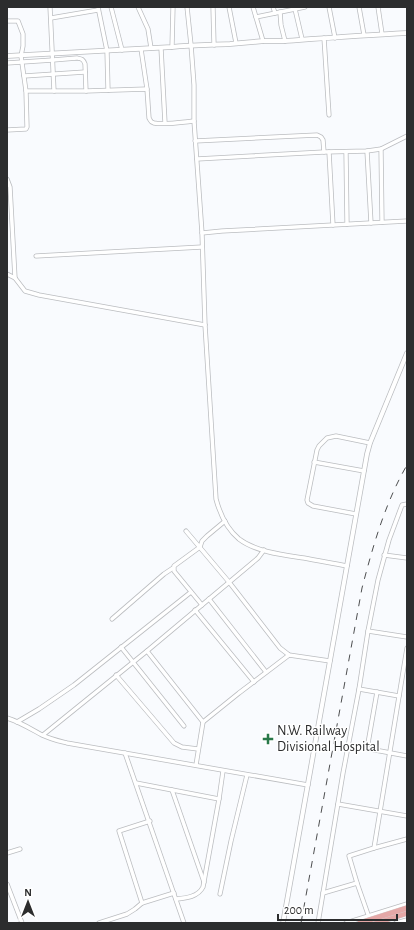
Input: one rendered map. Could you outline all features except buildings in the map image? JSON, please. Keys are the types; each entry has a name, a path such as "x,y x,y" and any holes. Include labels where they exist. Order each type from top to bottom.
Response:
{"main road":[{"path":"360,923 407,908"},
{"path":"376,923 407,913"}],"street":[{"path":"50,7 54,91"},
{"path":"111,7 122,50"},
{"path":"138,7 148,29 151,48"},
{"path":"172,47 173,7"},
{"path":"187,7 194,85 194,121 202,233 205,325 216,499 218,507 225,521 233,532 239,538 252,546 285,555 347,566"},
{"path":"213,7 214,45"},
{"path":"229,7 236,43"},
{"path":"253,7 263,41"},
{"path":"274,7 275,13"},
{"path":"256,17 305,7"},
{"path":"329,7 335,38"},
{"path":"359,7 364,35"},
{"path":"378,7 382,34"},
{"path":"51,18 98,8 107,51 108,90"},
{"path":"295,8 302,39"},
{"path":"280,12 281,25 285,40"},
{"path":"7,21 18,21 23,34 21,56 26,91 27,127 26,129 7,130"},
{"path":"7,56 407,33"},
{"path":"324,38 329,115"},
{"path":"160,48 164,123"},
{"path":"141,49 147,89 149,118 151,121 153,123 194,121"},
{"path":"7,63 81,58 84,60 85,64 86,91"},
{"path":"24,76 85,72"},
{"path":"26,91 147,89"},
{"path":"195,141 317,135 323,140 324,152"},
{"path":"197,159 367,151 381,149 407,136"},
{"path":"381,149 382,222"},
{"path":"367,151 371,223"},
{"path":"329,152 333,225"},
{"path":"346,152 347,224"},
{"path":"7,179 10,187 15,278"},
{"path":"202,233 222,230 407,221"},
{"path":"36,256 202,247"},
{"path":"7,274 15,278 25,291 39,295 205,325"},
{"path":"283,923 370,443 407,353"},
{"path":"356,514 313,506 308,503 307,500 314,462 319,446 327,438 336,436 370,443"},
{"path":"314,462 364,471"},
{"path":"318,923 378,580 384,555 402,505 407,504"},
{"path":"112,619 164,574 200,547 202,541 225,521"},
{"path":"186,531 229,582 275,644 289,655 330,661"},
{"path":"43,735 202,605 258,558 264,550"},
{"path":"384,555 407,558"},
{"path":"173,568 202,605"},
{"path":"17,722 74,685 191,592"},
{"path":"209,599 266,672"},
{"path":"195,610 254,682"},
{"path":"368,631 407,636"},
{"path":"122,647 184,726"},
{"path":"374,848 407,648"},
{"path":"147,651 203,722"},
{"path":"196,765 203,722 289,655"},
{"path":"116,675 174,743 182,747 198,749"},
{"path":"359,689 399,696"},
{"path":"367,749 377,692"},
{"path":"7,718 55,740 67,743 308,785"},
{"path":"348,745 407,756"},
{"path":"125,753 150,821 184,923"},
{"path":"176,899 188,897 198,893 203,887 223,770"},
{"path":"220,894 247,775"},
{"path":"136,783 219,799"},
{"path":"172,790 204,882"},
{"path":"338,804 407,816"},
{"path":"142,903 119,832 150,821"},
{"path":"371,923 349,856 407,840"},
{"path":"7,853 20,848"},
{"path":"323,893 357,883"},
{"path":"7,884 22,923"},
{"path":"99,923 127,914 142,903 174,893"},
{"path":"346,923 407,904"},
{"path":"396,923 407,920"}],"railway":[{"path":"301,923 362,588 375,541 386,510 392,494 407,465"}],"place":[{"name":"N.W. Railway Divisional Hospital","path":"268,739"}]}
